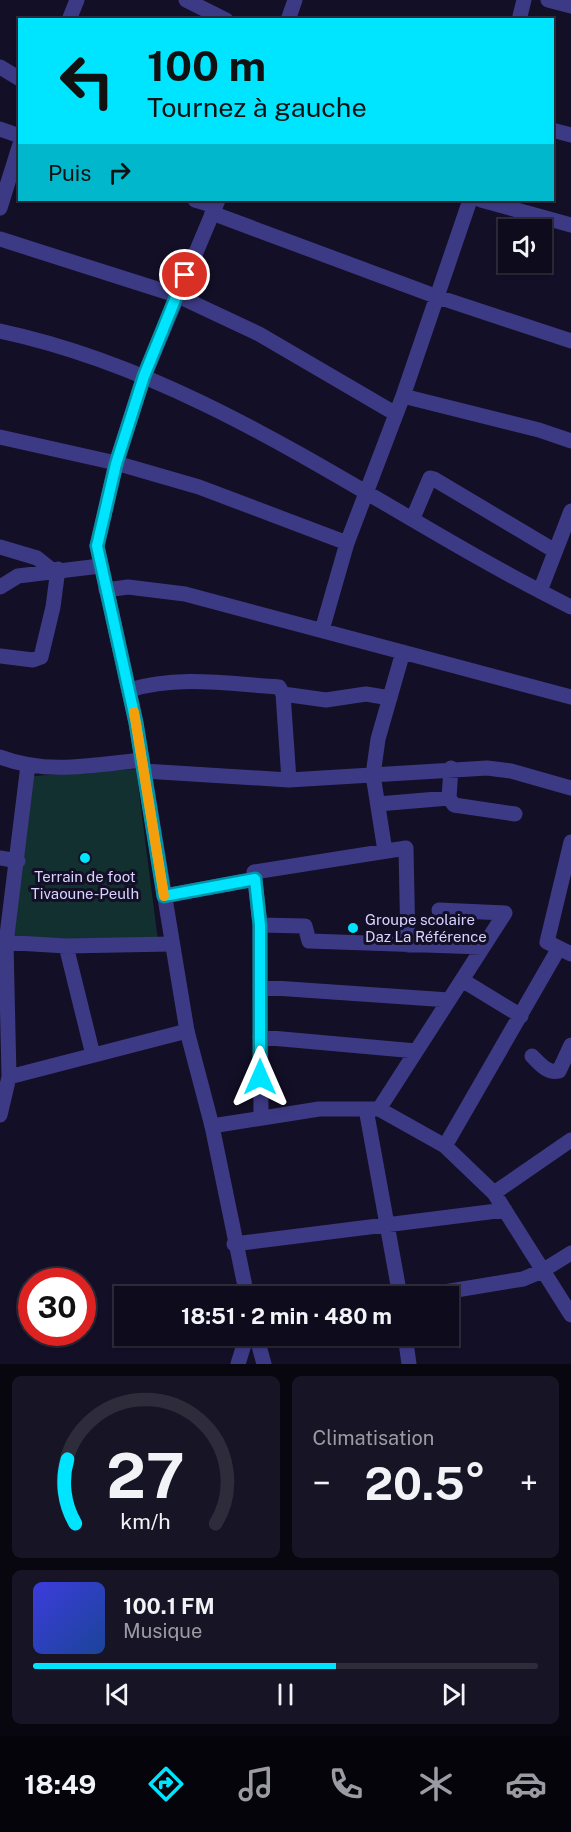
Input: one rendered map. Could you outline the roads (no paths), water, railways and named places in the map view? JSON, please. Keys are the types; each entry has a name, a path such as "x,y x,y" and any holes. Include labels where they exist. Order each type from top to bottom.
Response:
{"street":[{"path":"70,18 77,0"},
{"path":"186,0 222,18"},
{"path":"289,18 295,0"},
{"path":"520,18 524,0"},
{"path":"548,0 571,6"},
{"path":"0,67 18,78"},
{"path":"0,129 18,135"},
{"path":"554,131 571,135"},
{"path":"0,208 18,150"},
{"path":"198,201 435,296 571,341"},
{"path":"322,630 347,543 403,396 435,296 470,201"},
{"path":"485,201 571,225"},
{"path":"215,206 144,376 116,464 97,540 100,566 130,690 187,1031 212,1126 234,1244 244,1286"},
{"path":"0,239 176,295 259,334 396,414"},
{"path":"0,331 35,339 144,376 224,413 368,491 571,607"},
{"path":"403,396 539,430 571,441"},
{"path":"0,437 116,464 199,487 347,543"},
{"path":"413,518 430,478 434,478 555,551"},
{"path":"540,591 571,511"},
{"path":"0,547 37,558 55,570"},
{"path":"0,587 18,576 100,566"},
{"path":"0,656 33,660 42,654 53,607 55,570"},
{"path":"106,590 129,587 185,594 571,697"},
{"path":"385,851 373,775 378,739 403,652"},
{"path":"130,690 162,682 279,687 283,694 289,780"},
{"path":"283,694 326,700 366,694 390,698"},
{"path":"0,757 28,765 143,766 289,780 451,768 487,768 511,771 571,788"},
{"path":"0,1115 9,1077 3,942 18,861 28,765"},
{"path":"451,768 449,798 454,805 515,813"},
{"path":"378,804 449,798"},
{"path":"445,1146 521,1016 565,951 547,942 571,842"},
{"path":"261,1118 260,925 255,872 406,848 408,945"},
{"path":"0,858 18,861"},
{"path":"164,896 255,879"},
{"path":"398,1286 373,1109 416,1051 505,913 439,910"},
{"path":"260,925 305,926 309,941 483,947"},
{"path":"3,942 66,946 171,944"},
{"path":"66,946 93,1055"},
{"path":"462,980 521,1016"},
{"path":"260,987 449,1000"},
{"path":"9,1077 187,1031"},
{"path":"260,1037 416,1051"},
{"path":"532,1056 545,1068 554,1072 559,1071 571,1045"},
{"path":"212,1126 319,1109 373,1109 445,1146 494,1194 506,1210 571,1315"},
{"path":"494,1194 571,1140"},
{"path":"234,1244 506,1210"},
{"path":"459,1290 523,1279 542,1271 571,1253"},
{"path":"238,1364 244,1346"},
{"path":"259,1346 264,1364"},
{"path":"407,1346 409,1364"}],"place":[{"name":"Terrain de foot Tivaoune-Peulh","path":"85,858"},
{"name":"Groupe scolaire Daz La Référence","path":"353,928"}]}
